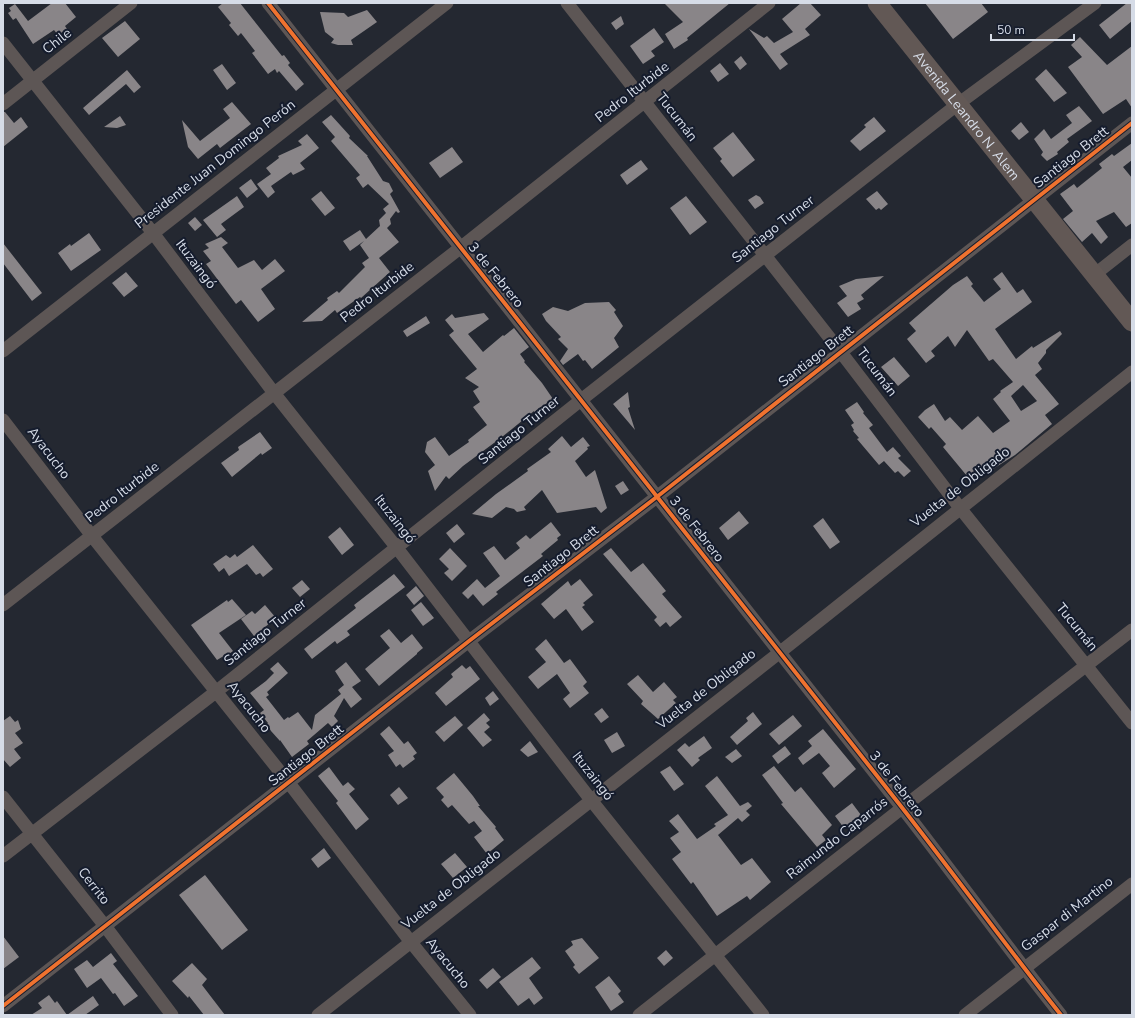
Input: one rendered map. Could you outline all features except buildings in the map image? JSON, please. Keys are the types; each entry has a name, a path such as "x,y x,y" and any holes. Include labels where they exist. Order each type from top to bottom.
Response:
{"main road":[{"name":"Avenida Leandro N. Alem","path":"877,3 1132,322"}],"street":[{"name":"Chile","path":"3,104 132,3"},
{"name":"3 de Febrero","path":"268,3 460,248 658,496 779,653 902,808 1061,1015"},
{"name":"Presidente Juan Domingo Perón","path":"3,350 447,3"},
{"name":"Tucumán","path":"567,3 840,351 960,508 1132,723"},
{"name":"Pedro Iturbide","path":"3,605 460,248 769,3"},
{"name":"Santiago Turner","path":"3,856 217,691 581,400 958,104 1095,3"},
{"name":"Ituzaingó","path":"3,42 153,233 274,393 397,548 591,800 763,1015"},
{"name":"Santiago Brett","path":"3,1006 658,496 840,351 1132,123"},
{"path":"1094,275 1132,245"},
{"name":"Vuelta de Obligado","path":"318,1015 410,941 779,653 1132,372"},
{"name":"Ayacucho","path":"3,420 92,536 217,691 410,941 470,1015"},
{"name":"Raimundo Caparrós","path":"639,1015 1086,664 1132,630"},
{"name":"Cerrito","path":"3,797 105,926 172,1015"},
{"name":"Gaspar di Martino","path":"965,1015 1132,884"}],"cycle path":[{"path":"268,3 900,805 1061,1015"},
{"path":"3,1006 469,641 658,496 1132,123"}]}
